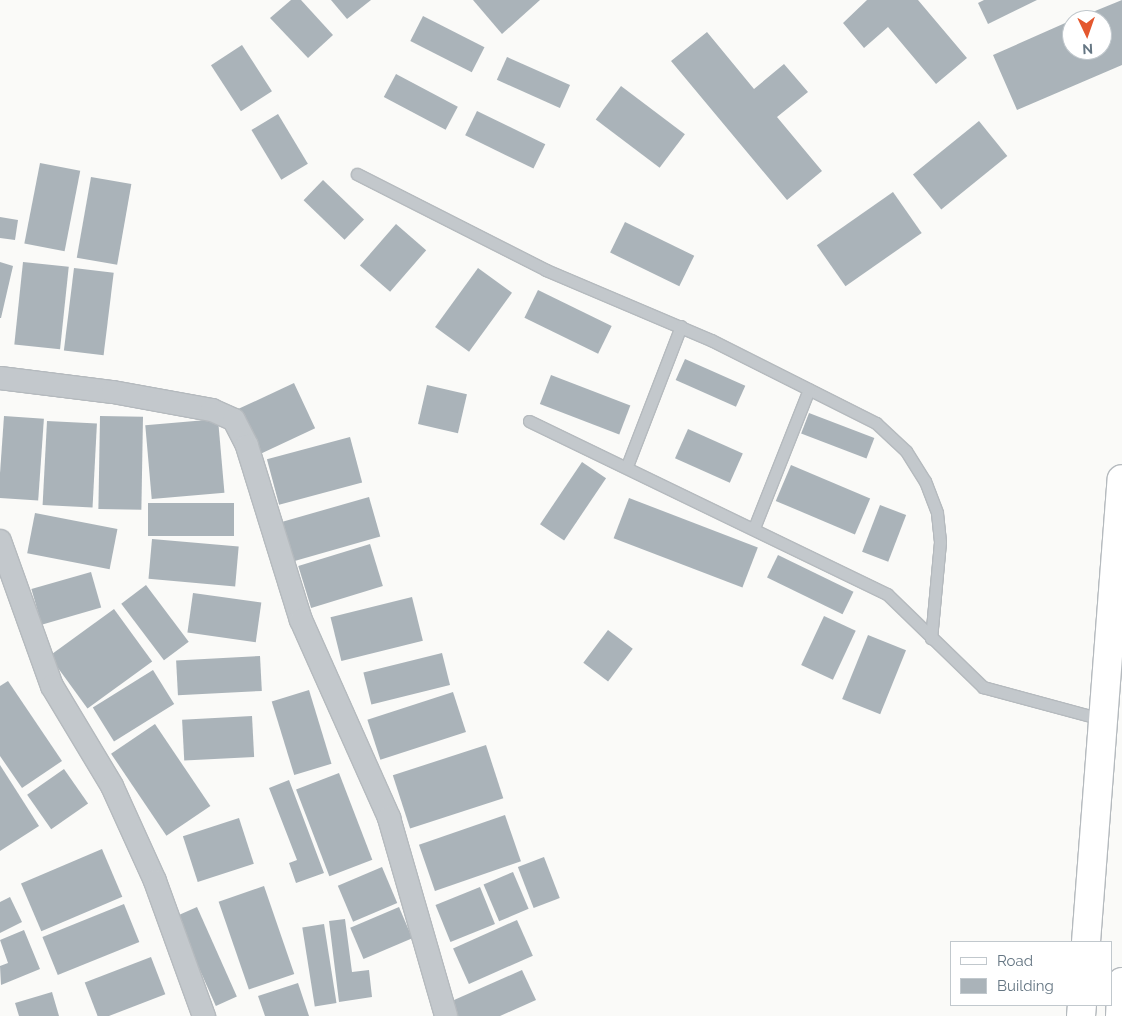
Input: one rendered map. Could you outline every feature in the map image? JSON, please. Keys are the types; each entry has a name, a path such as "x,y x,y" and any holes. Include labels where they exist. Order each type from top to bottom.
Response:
{"main road":[{"path":"1086,941 1122,479"},
{"path":"1121,1015 1122,982"}],"street":[{"path":"0,378 113,392 212,410 234,420 247,446 302,620 389,818 446,1016"},
{"path":"0,541 52,686 112,786 155,881 204,1016"}],"lane":[{"path":"357,174 546,270 681,326 876,423 906,451 925,482 937,513 940,542 931,639"},
{"path":"627,466 681,326"},
{"path":"754,528 808,389"},
{"path":"529,421 627,466 887,594 931,639 983,687 1102,719"}],"building":[{"path":"291,0 301,0 333,35 308,58 270,18"},
{"path":"331,0 371,0 347,19"},
{"path":"473,0 540,0 502,34"},
{"path":"867,0 918,0 967,58 936,84 888,27 864,48 843,23"},
{"path":"984,0 1037,0 988,24 978,3"},
{"path":"1122,0 1122,65 1017,110 993,55 1062,24 1062,60 1112,60 1112,10 1098,10"},
{"path":"423,16 484,47 472,72 410,41"},
{"path":"707,32 754,89 784,64 808,92 777,117 822,171 787,200 671,61"},
{"path":"242,45 272,91 241,111 211,65"},
{"path":"507,57 570,85 560,108 497,80"},
{"path":"396,74 458,107 446,130 384,97"},
{"path":"621,86 685,134 660,168 596,120"},
{"path":"477,111 545,144 533,169 465,135"},
{"path":"278,114 308,164 281,180 251,130"},
{"path":"979,121 1007,156 941,209 913,174"},
{"path":"40,163 80,171 65,251 24,243"},
{"path":"91,177 131,184 117,265 77,258"},
{"path":"323,180 364,220 345,240 304,200"},
{"path":"893,192 922,233 845,286 817,245"},
{"path":"0,217 18,220 15,240 0,238"},
{"path":"625,222 694,256 679,286 610,253"},
{"path":"396,224 426,250 390,292 360,266"},
{"path":"0,262 13,266 1,318 0,318"},
{"path":"23,262 69,267 60,349 14,345"},
{"path":"74,268 114,273 104,355 64,350"},
{"path":"478,268 512,293 469,352 435,327"},
{"path":"538,290 612,326 598,354 524,318"},
{"path":"685,359 745,386 736,407 676,380"},
{"path":"551,375 630,405 619,434 540,404"},
{"path":"294,383 315,428 258,455 237,410"},
{"path":"427,385 467,394 458,433 418,424"},
{"path":"809,413 874,438 866,459 801,434"},
{"path":"4,416 44,419 38,501 0,498"},
{"path":"100,416 143,417 141,510 98,509"},
{"path":"218,419 224,493 152,499 145,425"},
{"path":"47,421 97,424 93,508 43,505"},
{"path":"688,429 743,453 730,483 675,458"},
{"path":"350,437 362,482 279,505 267,459"},
{"path":"582,462 606,478 564,540 540,524"},
{"path":"791,465 870,499 855,535 776,501"},
{"path":"369,497 380,536 294,561 282,522"},
{"path":"629,498 758,547 742,588 614,538"},
{"path":"148,503 234,503 234,536 148,536"},
{"path":"880,505 906,515 888,562 862,552"},
{"path":"35,513 117,529 110,569 27,553"},
{"path":"152,539 239,547 235,586 149,579"},
{"path":"370,544 383,586 311,608 298,566"},
{"path":"778,555 853,592 843,614 767,577"},
{"path":"91,572 101,608 42,625 31,589"},
{"path":"146,585 189,642 164,660 121,604"},
{"path":"193,593 261,603 256,642 187,633"},
{"path":"412,597 423,641 341,661 330,617"},
{"path":"114,609 152,662 87,709 49,656"},
{"path":"824,616 856,631 833,680 801,665"},
{"path":"608,630 633,649 608,681 583,663"},
{"path":"868,635 906,650 880,714 842,699"},
{"path":"442,653 450,685 371,705 363,673"},
{"path":"260,656 262,691 178,695 176,660"},
{"path":"153,670 174,704 114,742 93,708"},
{"path":"8,681 62,761 22,788 0,756 0,686"},
{"path":"309,690 332,764 294,775 272,701"},
{"path":"453,692 466,732 380,760 367,720"},
{"path":"252,716 254,757 184,761 182,720"},
{"path":"155,724 210,806 166,836 111,754"},
{"path":"486,745 503,798 410,829 393,775"},
{"path":"0,765 39,826 0,851"},
{"path":"64,769 88,803 51,829 27,795"},
{"path":"339,773 372,860 329,876 296,789"},
{"path":"289,780 324,873 296,883 289,863 297,860 269,788"},
{"path":"505,815 521,861 435,891 419,845"},
{"path":"239,818 254,864 198,882 183,836"},
{"path":"102,849 122,897 41,931 21,883"},
{"path":"544,857 560,898 534,908 518,867"},
{"path":"382,867 397,903 353,922 338,886"},
{"path":"513,872 529,909 499,921 484,885"},
{"path":"264,886 294,974 249,990 219,902"},
{"path":"480,887 495,924 450,942 435,905"},
{"path":"10,897 22,922 0,933 0,902"},
{"path":"124,904 139,942 58,975 42,937"},
{"path":"197,907 237,997 216,1006 176,916"},
{"path":"399,907 412,938 363,959 350,928"},
{"path":"345,919 352,972 369,970 372,997 339,1002 329,921"},
{"path":"517,920 533,956 469,984 453,948"},
{"path":"324,924 337,1003 315,1006 302,927"},
{"path":"24,930 40,969 1,985 0,966 8,963 0,940"},
{"path":"151,957 165,994 109,1016 98,1016 85,982"},
{"path":"522,970 536,1000 500,1016 450,1016 445,1004"},
{"path":"298,983 309,1016 265,1016 258,996"},
{"path":"52,992 59,1016 19,1016 15,1003"}]}
